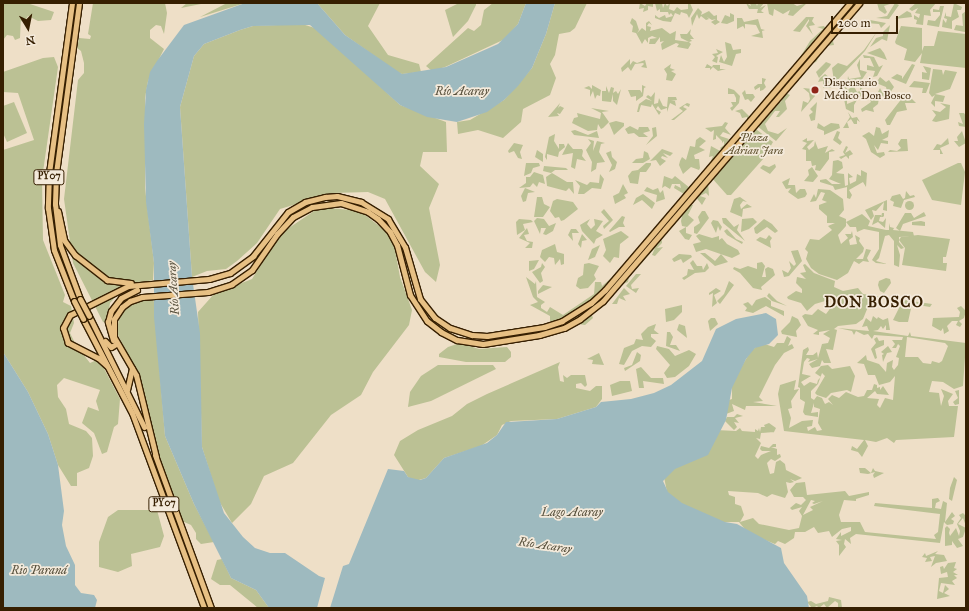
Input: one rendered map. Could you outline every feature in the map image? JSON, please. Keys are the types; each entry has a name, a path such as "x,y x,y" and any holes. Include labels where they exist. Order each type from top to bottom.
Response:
{"highway":[{"name":"PY07","path":"72,3 50,174 48,208 56,257 74,301 128,404 204,608"},
{"name":"PY07","path":"79,3 55,192 60,245 80,299 136,408 156,457 211,608"},
{"path":"55,192 62,235 75,254 107,280 149,284 194,281 216,278 230,273 244,264 257,251 279,221 305,202 331,196 361,202 382,214 397,231 405,247 417,294 435,318 456,332 487,336 509,333 562,321 591,303 614,278 850,3"},
{"path":"116,344 113,327 117,313 130,301 150,297 215,291 232,284 248,274 264,255 285,224 301,212 328,203 353,206 378,219 390,232 397,245 410,295 433,326 448,336 467,342 483,344 549,333 571,324 603,301 859,3"},
{"path":"780,84 785,84 785,89"},
{"path":"686,194 686,199 691,199"},
{"path":"257,251 263,249 264,255"},
{"path":"614,278 619,277 619,282"},
{"path":"108,366 98,358 68,343 63,332 66,321 74,312 114,292 142,283"},
{"path":"137,290 121,298 111,311 109,328 116,344 132,372 141,397 156,457"},
{"path":"509,333 506,337 510,340"},
{"path":"101,339 109,346 116,344"},
{"path":"120,375 126,378 132,372"},
{"path":"125,399 132,372"},
{"path":"128,404 136,408 140,404 141,397"}],"green space":[{"path":"3,3 27,3 54,12 51,20 38,21 28,16 24,22 21,21 21,16 20,38 15,40 13,36 7,35 3,40"},
{"path":"93,3 165,3 167,13 164,34 161,26 156,25 150,30 150,38 164,49 148,81 145,98 145,188 154,263 153,280 132,285 119,293 110,303 107,323 103,322 73,263 64,199 78,80 84,73 84,63 81,51 77,48 79,38 90,39 91,36 88,34"},
{"path":"187,3 206,3 181,8"},
{"path":"227,3 245,3 200,17"},
{"path":"317,3 380,3 368,26 388,55 419,64 421,72 402,74 397,72 345,35"},
{"path":"459,3 476,3 476,5 468,21 453,37 445,10"},
{"path":"493,3 526,3 518,24 505,39 445,67 432,71 426,66 468,28 474,31 481,25 484,10"},
{"path":"555,3 587,3 575,28 570,32 559,34 555,55 550,64 556,78 550,95 523,109 521,122 503,138 478,130 458,134 457,122 470,120 504,100 532,68 546,34"},
{"path":"640,3 645,6 647,3 653,3 653,7 648,6 648,10 643,12 644,8 639,9"},
{"path":"655,3 662,3 663,8 665,3 667,6 670,3 669,9 674,11 677,7 681,10 688,9 688,3 690,3 693,10 689,18 687,14 681,12 680,15 675,13 671,22 663,21 655,18 655,15 659,18 665,15 666,18 673,16 671,13 669,15 668,12 660,12 660,9 657,11"},
{"path":"746,3 751,6 750,3 756,3 757,6 758,3 764,3 760,8 766,5 761,11 764,13 757,13 758,9 749,9"},
{"path":"767,3 792,3 797,6 807,3 793,16 788,15 790,10 783,14 774,9 773,16 769,14"},
{"path":"877,3 893,3 884,6 887,12 885,14 879,10"},
{"path":"895,3 899,5 889,19 876,18 887,16"},
{"path":"916,3 936,3 930,10 931,16 924,15 923,25 916,24 917,20 914,19 914,15 919,18 920,14 915,13 918,8 912,11 909,9"},
{"path":"954,3 962,7 961,10 957,10 959,17 952,21 952,29 942,27 943,19 946,23 947,19 944,18 946,12 946,16 951,17"},
{"path":"940,6 944,6 939,27 927,25 928,20 935,21 940,15 940,12 933,12 933,9 939,10"},
{"path":"698,8 702,12 701,15 709,11 714,16 717,15 717,20 720,22 715,25 711,22 716,19 712,20 707,17 709,19 706,20 701,16 699,19 697,14 692,26 691,18"},
{"path":"907,11 911,13 912,17 895,19"},
{"path":"966,11 965,32 954,30 956,25 963,26 962,14"},
{"path":"730,13 734,15 734,21 727,24 721,23 725,15 730,17"},
{"path":"806,17 814,17 812,21 815,25 809,26 813,35 806,26 809,19 800,32 793,31"},
{"path":"632,18 636,21 639,30 637,33 642,28 646,31 646,23 649,21 652,25 649,23 647,26 651,27 650,31 662,28 670,34 676,31 675,40 689,42 691,44 688,49 677,47 679,44 676,43 662,50 661,44 664,41 660,42 660,37 655,44 649,44 650,39 657,38 652,36 648,38 648,43 645,39 642,44 636,33 632,32 633,26 630,23"},
{"path":"737,18 742,18 744,22 758,19 761,29 765,30 762,31 763,38 751,36 760,33 756,25 745,24 745,29 743,26 737,29"},
{"path":"866,20 886,23 881,28 879,24 866,23"},
{"path":"302,24 318,29 400,105 446,122 447,152 423,152 420,166 439,184 429,208 440,265 436,282 425,272 385,199 368,192 333,193 280,209 257,243 237,261 226,269 207,271 192,277 180,107 194,56 204,44 253,26"},
{"path":"890,25 887,41 882,39 870,47 876,38 883,36 883,32"},
{"path":"824,26 826,29 799,59 810,41 823,29 817,27"},
{"path":"901,26 922,28 922,51 924,46 934,46 938,31 966,34 966,68 920,63 922,53 915,62 904,60 907,49 896,44 895,42"},
{"path":"691,29 690,34 694,39 690,39 692,41 689,42 681,38 680,34 687,34"},
{"path":"878,30 865,51 830,88 823,88 823,81 818,82 820,78 825,74 834,81 832,68 838,63 847,66 864,50"},
{"path":"832,37 834,45 826,46 816,62 809,64"},
{"path":"725,42 731,44 733,50 741,49 741,53 736,54 732,66 719,62 721,55 724,62 727,57"},
{"path":"880,48 887,60 867,53"},
{"path":"716,49 723,52 716,56 718,57 717,63 712,61 715,57 712,54 718,53"},
{"path":"863,55 874,57 879,67 883,65 877,76 873,77 875,71 867,70 867,65 874,67 870,58 864,58"},
{"path":"54,57 58,67 42,179 43,240 65,295 63,302 71,306 74,323 70,333 76,345 90,363 99,359 120,399 118,424 114,427 107,452 102,454 94,433 82,423 88,407 99,411 96,401 100,390 64,378 57,385 58,397 66,409 69,424 86,431 92,438 93,456 89,468 77,473 77,486 71,486 58,465 48,434 28,392 3,352 3,150 34,140 18,93 3,92 3,72 43,58"},
{"path":"630,59 630,65 633,61 637,63 645,60 647,68 641,67 644,64 643,63 635,64 631,71 628,67 622,72 621,68"},
{"path":"860,59 860,70 867,72 859,84 854,80 847,85 848,76 849,79 861,77 857,65"},
{"path":"826,62 831,64 819,78 816,72"},
{"path":"671,64 670,68 675,70 671,71 676,74 672,81 666,80 667,74 664,69"},
{"path":"707,64 712,67 713,65 720,65 720,69 726,69 718,71 713,67 710,70 710,68 705,68"},
{"path":"912,64 915,65 906,84 891,78 897,74 902,76 902,79"},
{"path":"923,66 931,68 929,80 922,79 922,72 927,73"},
{"path":"933,69 942,70 943,75 945,70 957,72 950,89 935,94 945,96 943,102 935,101 935,107 931,103 935,95 932,97 929,93"},
{"path":"880,77 886,82 889,80 894,87 886,99 878,92 880,88 882,92 887,91 886,87 876,83"},
{"path":"762,78 766,79 764,83 766,87 760,91 760,87 755,90 754,87 758,84 762,84"},
{"path":"914,81 930,83 926,93 922,93 923,88 909,87"},
{"path":"839,82 843,83 848,90 853,85 857,92 860,91 860,87 865,91 859,98 854,95 850,98 850,94 846,94 847,90 842,86 838,88"},
{"path":"592,85 601,90 600,96 597,95 595,99 593,91 590,97 590,90 584,88 589,86 592,89"},
{"path":"642,85 646,87 644,88 643,96 636,101 636,96 631,97 628,90 640,90 642,93"},
{"path":"606,86 609,93 611,87 614,88 613,93 616,91 618,94 621,89 617,105 613,101 613,94 611,102 602,101 602,91 606,91"},
{"path":"728,88 734,90 740,96 739,103 732,111 730,108 733,106 731,102 736,102 736,98 734,94 728,94"},
{"path":"803,88 813,89 815,96 801,112 803,101 808,103 810,99 809,93"},
{"path":"745,90 746,94 753,94 755,97 751,102 748,99 745,100 742,93"},
{"path":"655,92 654,104 658,103 659,98 663,106 667,107 668,97 676,97 677,100 671,101 675,101 676,106 670,103 667,112 667,108 661,110 658,106 656,109 661,112 659,115 652,104 651,107 641,105 639,112 637,112 639,104 646,99 652,101 646,97 648,95 651,97"},
{"path":"784,92 790,95 785,101 787,109 779,117 776,117 780,111 775,111 765,124 768,131 778,134 787,128 776,141 757,126 775,103 781,102"},
{"path":"872,94 879,98 878,104 873,108 874,112 866,110 862,112 861,109 871,102 869,98"},
{"path":"903,97 912,99 916,103 905,103 907,110 897,112 890,125 887,125 885,120"},
{"path":"844,99 847,100 847,104 857,100 854,105 854,113 846,109"},
{"path":"14,102 27,133 7,142 3,133 3,106"},
{"path":"817,102 815,120 811,121 809,115 813,112 810,109"},
{"path":"560,103 558,108 560,106 564,108 560,114 557,113 559,116 548,117"},
{"path":"687,103 690,104 689,107 685,105 683,107 687,109 674,120 671,120 683,111 679,108"},
{"path":"940,103 950,105 949,119 936,122 932,121 936,115 932,110 940,112 946,107"},
{"path":"591,108 609,111 602,112 609,122 603,128 601,129 598,124 597,130 588,131 572,123 574,118 578,117 577,113 600,119 601,113"},
{"path":"742,109 749,116 747,121 747,117 742,118 740,113 735,111"},
{"path":"848,112 852,118 857,117 860,122 857,120 857,124 854,124 851,119 847,122 849,128 843,128 850,117"},
{"path":"959,113 964,113 966,116 966,127 959,126 958,122 963,124"},
{"path":"616,121 624,123 624,126 614,135 609,123"},
{"path":"725,122 728,123 725,128 731,135 723,132 720,136 729,139 722,150 720,148 724,145 724,141 722,143 716,135 716,139 713,140 714,130 711,132 705,128 722,126"},
{"path":"818,123 824,127 831,123 839,124 840,128 824,135 824,131 817,128"},
{"path":"630,126 638,130 639,127 648,127 650,131 643,133 648,137 639,137 634,133 628,134 625,129"},
{"path":"656,127 657,136 646,145 653,136 652,128"},
{"name":"Plaza Adrian Jara","path":"753,127 773,142 764,158 731,195 727,195 711,177"},
{"path":"876,127 880,128 882,134 889,130 888,137 882,140 888,141 888,144 881,143 878,150 874,145 877,153 884,152 885,155 880,158 871,152 866,139 862,136 869,132 874,136"},
{"path":"575,130 588,135 597,131 599,138 574,135 571,131"},
{"path":"837,131 840,132 838,138 842,142 840,145 833,140"},
{"path":"962,131 966,143 959,147 954,141 958,141 957,137"},
{"path":"555,134 554,141 559,149 559,144 564,144 565,147 559,152 558,157 547,154 547,160 545,157 549,137"},
{"path":"700,137 706,141 699,147 705,150 694,155 695,159 699,159 700,168 699,170 691,167 683,174 679,165 680,161 682,157 686,160 690,146 695,147 696,140"},
{"path":"807,138 807,141 814,140 807,147 809,150 814,146 815,141 818,149 828,146 825,153 832,149 835,151 829,152 829,159 820,171 815,170 816,165 812,166 811,161 806,161 806,150 802,149 807,143 802,141"},
{"path":"948,138 949,144 940,148 943,154 940,154 940,150 933,150 937,144 941,145"},
{"path":"588,139 594,141 593,151 597,141 605,143 601,144 599,152 605,162 597,163 596,169 591,172 592,162 586,150 591,143"},
{"path":"901,139 907,139 908,151 888,152 890,150 897,151 901,148 898,144"},
{"path":"514,143 523,145 520,152 522,159 518,158 514,151 509,153 508,151"},
{"path":"568,143 573,149 582,149 582,156 586,161 577,159 575,169 571,167 573,153 562,155"},
{"path":"711,146 722,152 710,163 713,156 709,157"},
{"path":"846,146 848,147 845,153 850,150 853,154 849,156 849,159 846,156 841,159 839,157 845,155 843,152"},
{"path":"662,149 673,153 670,156 663,153 668,158 662,156 661,158 666,161 660,166 656,160 650,161"},
{"path":"537,150 543,154 543,162 535,157"},
{"path":"611,151 612,157 617,162 615,169 609,172 612,165 606,153"},
{"path":"644,151 648,153 650,159 643,163 632,163 636,159 643,158"},
{"path":"838,160 842,162 843,168 836,173 844,174 845,186 848,185 848,173 853,177 849,178 850,184 856,181 857,174 861,176 861,170 867,173 866,187 863,182 849,190 852,195 850,199 847,198 847,187 835,190 833,186 820,182 820,180 826,179 832,184 841,184 829,179 832,175 833,161"},
{"path":"526,163 539,163 540,166 533,168 531,173 524,176"},
{"path":"646,163 651,163 651,165 646,172 640,172 638,184 630,183 628,176 632,171 638,170"},
{"path":"961,163 965,172 961,205 932,200 922,180"},
{"path":"775,164 776,167 770,174 760,168 763,165 769,167"},
{"path":"544,166 566,168 568,170 555,170 551,173 543,171"},
{"path":"812,167 818,176 813,182 804,181 809,175 808,170"},
{"path":"534,172 543,175 545,184 539,182 537,187 533,183 530,187 519,188 526,183 526,177 530,177"},
{"path":"552,173 567,182 573,182 574,194 569,188 566,191 547,186 546,177"},
{"path":"600,174 604,179 601,189 592,188 584,194 578,194 580,186 575,180 587,185 590,182 599,183"},
{"path":"664,176 672,179 675,176 690,188 684,194 674,188 675,185 681,188 680,184 672,184 670,189 665,186 662,188"},
{"path":"790,178 788,185 795,185 796,193 800,189 805,189 807,194 805,197 798,199 788,192 791,188 786,189 782,182"},
{"path":"708,182 709,196 706,193 700,196 706,198 702,205 695,196 702,191 702,184"},
{"path":"623,184 628,193 624,195 626,198 615,204 613,196 619,193"},
{"path":"647,187 653,190 658,188 660,193 663,190 665,199 656,202 657,195 644,191"},
{"path":"525,188 535,192 528,193 526,201 523,202 521,196"},
{"path":"818,189 830,190 843,199 844,210 839,216 846,219 846,226 838,235 841,244 848,238 845,234 851,234 852,231 853,237 849,240 850,245 857,244 855,235 860,238 859,241 864,248 863,252 856,259 863,259 866,249 871,250 867,258 869,262 863,261 859,264 854,261 848,273 837,280 819,274 811,268 806,259 808,252 805,249 810,239 819,240 832,230 828,226 835,223 827,223 827,216 819,209 819,205 827,202 822,200 825,193 821,192 816,201 810,202 814,194 816,198"},
{"path":"906,191 910,196 914,195 915,197 904,200 901,208 893,206 894,202 890,200 892,196 900,194 903,199 905,198"},
{"path":"643,194 655,203 652,209 642,200 633,205 636,198"},
{"path":"537,197 542,197 544,204 550,207 543,217 534,217"},
{"path":"740,197 747,202 743,201 740,205 741,209 747,204 752,207 743,209 742,217 730,212 734,199"},
{"path":"557,199 573,202 578,209 561,221 559,217 555,218 550,211 553,201"},
{"path":"887,200 887,211 883,210 884,202 876,211 872,210 874,216 871,220 865,210"},
{"path":"909,200 914,205 909,210 904,205"},
{"path":"689,205 693,205 688,215 694,220 687,227 682,226 681,221 683,212"},
{"path":"320,207 360,211 388,233 394,244 400,277 412,310 409,325 373,372 361,395 331,415 293,463 264,476 251,504 232,523 219,501 202,447 198,312 214,294 252,279 280,234"},
{"path":"604,209 613,220 604,229 603,226 609,221 601,212"},
{"path":"702,211 705,211 709,218 697,234 694,233 694,227 700,223 698,217"},
{"path":"924,212 926,216 903,224 900,231 896,228 905,213 911,213 914,218"},
{"path":"862,214 870,221 868,226 889,230 889,223 890,227 894,228 893,230 913,232 914,236 899,237 899,242 904,248 901,249 897,245 900,255 899,267 894,265 894,241 889,235 885,236 879,258 876,261 887,264 876,263 872,260 879,249 879,232 864,229 857,232 856,227 850,227 846,222"},
{"path":"875,215 881,215 879,221 883,222 886,218 885,228 878,222 872,225"},
{"path":"622,216 625,217 623,223 625,227 619,227 610,232 609,231"},
{"path":"537,218 544,219 549,226 556,223 553,231 546,235 543,234 546,228 541,228 540,234 534,221"},
{"path":"722,218 726,218 734,227 739,224 737,230 745,241 723,223"},
{"path":"753,218 757,222 749,229 741,232 742,219"},
{"path":"519,219 531,220 533,222 523,224 525,230 517,235 516,222"},
{"path":"590,219 587,224 591,229 595,225 594,219 603,221 596,231 603,235 596,239 594,244 582,231 580,225"},
{"path":"764,219 772,224 778,231 775,233 767,227 757,234 755,233 754,228"},
{"path":"713,220 718,221 722,227 720,231 718,226 716,233 711,223"},
{"path":"912,222 925,222 925,226 912,225"},
{"path":"686,227 686,233 692,235 689,240 685,239 679,231"},
{"path":"527,228 529,234 524,235 527,241 533,242 532,248 525,248 530,243 519,238"},
{"path":"571,229 576,229 579,233 572,233 573,241 568,235"},
{"path":"727,229 736,239 743,242 742,244 727,235 724,231"},
{"path":"621,231 629,237 620,244 619,258 614,257 610,263 603,256 606,250 603,239"},
{"path":"582,234 587,240 582,241 581,248 578,244"},
{"path":"699,234 712,238 719,236 719,240 722,238 727,244 738,250 740,254 732,258 706,249 696,252 693,244 701,242 696,236"},
{"path":"769,235 772,238 770,241 771,248 756,240 760,237 766,239"},
{"path":"918,235 950,239 946,257 943,257 943,263 947,263 946,271 902,265 905,248 899,240 901,237"},
{"path":"662,240 662,243 657,248 663,247 655,256 652,255 655,248 629,277 628,282 623,284 622,282 650,249"},
{"path":"555,244 557,252 564,254 564,264 561,265 560,259 555,265 554,258 549,257 545,262 540,257 542,250"},
{"path":"600,245 595,257 588,260 592,249"},
{"path":"798,250 802,261 789,276 784,277 782,270 788,273 791,268 789,261 794,266 796,264 791,251"},
{"path":"700,253 705,253 715,261 721,254 728,262 715,266"},
{"path":"679,254 691,255 692,257 683,263 681,259 674,262 672,259"},
{"path":"539,260 534,269 529,271 529,261"},
{"path":"693,260 697,266 702,266 703,270 707,263 709,268 705,272 695,273 684,280 682,278 687,275 688,269 694,270 690,263"},
{"path":"762,262 765,266 762,277 766,277 765,269 768,267 773,269 775,275 761,287 762,290 753,288 740,273 733,269 734,267 740,269 748,266 757,269 757,263"},
{"path":"542,263 545,267 541,273 543,281 540,283 532,272 541,267"},
{"path":"589,263 599,266 594,275 596,279 588,288 580,289 576,286 578,278 583,275 584,264"},
{"path":"805,264 814,273 835,281 834,287 843,291 858,288 863,294 932,304 930,307 912,304 908,322 899,322 893,320 901,304 900,300 866,296 870,302 863,319 856,324 838,326 834,329 837,330 833,350 826,349 831,363 824,363 822,360 820,366 812,368 809,364 818,359 808,362 810,359 807,358 804,362 802,374 811,376 801,382 804,386 810,382 817,384 820,378 818,384 811,391 811,398 814,400 817,396 822,398 825,404 829,402 833,405 828,399 832,395 839,398 846,392 858,397 864,396 867,390 872,390 874,384 877,385 877,388 880,387 880,390 883,386 889,395 877,394 875,391 867,398 879,399 877,405 880,408 885,398 893,400 895,376 890,382 879,385 875,375 868,375 864,364 857,363 866,355 867,360 879,364 886,372 887,363 893,360 892,367 894,370 898,365 899,358 896,357 900,346 898,344 896,348 892,348 895,344 892,340 902,340 903,337 874,335 872,339 868,334 864,335 856,331 854,335 852,331 838,328 869,331 867,326 862,327 866,318 871,322 873,316 877,319 878,317 883,320 888,318 890,330 886,330 886,325 883,329 881,326 878,330 873,331 908,336 910,332 911,336 966,343 963,386 954,389 943,382 932,381 929,392 939,393 941,406 944,396 941,389 953,394 948,401 949,406 958,406 954,437 896,440 894,443 887,438 876,442 865,440 868,446 862,457 858,452 851,450 852,446 857,449 864,440 784,431 778,394 780,385 796,380 794,390 799,389 791,401 792,408 788,409 791,418 789,428 802,421 813,420 812,426 807,427 808,431 815,427 817,431 822,430 818,423 820,409 814,407 814,403 811,413 818,412 818,417 805,415 803,412 805,402 800,399 800,388 798,387 803,350 808,347 809,350 806,355 813,355 817,352 818,358 822,344 828,343 830,338 823,334 830,330 819,332 819,335 813,334 818,330 808,326 802,316 805,314 812,315 818,309 826,314 835,302 832,299 815,304 807,311 801,303 788,299 787,297 796,291 802,293 802,289 796,283 797,277 806,279 800,273 806,272 803,265","holes":["907,337 945,343 948,346 942,361 939,363 932,361 931,364 923,363 918,357 905,357"]},
{"path":"617,273 590,310 593,318 585,325 578,324 568,329 564,326 568,321 550,321 550,316 530,305 538,302 533,297 526,277 535,284 536,281 537,297 545,302 541,305 541,308 547,312 550,307 563,315 594,294 595,282 601,282 602,286"},
{"path":"636,274 641,274 631,285 632,289 639,288 636,293 626,286"},
{"path":"886,278 890,279 891,283 884,293 880,291 878,285 879,281"},
{"path":"729,281 734,285 720,304 717,301 724,294"},
{"path":"543,285 552,287 538,294 538,291"},
{"path":"624,288 630,294 623,296 626,301 619,298 617,304 612,304"},
{"path":"716,288 721,291 714,295 717,303 712,307 713,293 709,295 709,293"},
{"path":"150,293 154,302 165,436 194,504 214,542 201,544 196,539 196,533 191,525 182,521 151,433 141,381 117,333 120,308 136,297"},
{"path":"769,293 777,301 787,306 772,301 767,296"},
{"path":"765,297 771,301 771,306 784,311 784,316 766,306 753,313 745,311 747,308 743,304 748,302 752,306 756,300"},
{"path":"682,305 682,312 674,320 666,322 665,309"},
{"path":"961,306 966,311 964,318 959,321 962,324 960,327 956,325 958,321 952,321 947,326 949,331 944,334 943,328 941,331 932,326 933,318 959,317 960,312 957,308"},
{"path":"792,316 798,319 801,325 796,331 797,337 782,334 781,331 790,322"},
{"path":"711,318 715,318 718,324 710,331 708,321"},
{"path":"656,324 654,330 659,334 651,334 651,337 656,341 651,347 642,346 632,351 624,365 619,364 624,348 634,344 636,339 643,340 641,334 648,327"},
{"path":"679,324 685,326 687,338 677,330"},
{"path":"667,332 670,332 673,337 670,345 676,345 680,351 666,346"},
{"path":"787,336 791,339 788,346 792,344 794,348 784,353 775,365 759,397 763,401 753,402 777,406 746,406 745,410 732,404 734,411 726,414 729,400 732,399 732,382 751,351 761,343 774,347 777,343 784,343"},
{"path":"877,337 879,341 884,340 884,345 875,349 877,358 875,359 871,349 876,343 874,339"},
{"path":"460,343 479,349 507,347 511,352 511,357 505,362 466,362 439,357 439,354 448,347"},
{"path":"657,346 669,349 675,356 689,350 696,354 689,366 675,377 667,378 664,373 670,365 656,349"},
{"path":"888,346 892,352 887,353 883,362 882,355 884,354 881,352"},
{"path":"637,352 641,355 640,361 625,371 624,368 632,365"},
{"path":"599,353 604,365 592,364 593,360 587,359"},
{"path":"560,362 558,367 560,381 564,382 563,375 567,378 571,375 585,375 587,385 585,387 581,383 576,384 576,388 590,391 596,386 602,386 602,399 596,407 557,419 511,421 502,425 497,435 481,446 444,458 426,478 415,481 408,477 394,455 400,441 418,430 452,416 467,404 487,394"},
{"path":"438,365 493,365 496,369 431,401 408,407 410,392 421,376"},
{"path":"828,365 832,369 850,366 855,376 851,392 847,390 831,393 826,398 817,395 815,393 825,376 822,373 821,377 815,373 821,366"},
{"path":"641,367 651,378 663,378 664,384 643,381 644,388 639,388 636,369"},
{"path":"620,381 630,381 632,391 612,396 610,385"},
{"path":"959,390 959,404 955,405 953,402 958,398 955,391"},
{"path":"737,414 743,416 735,418 739,423 734,422 737,427 734,430 725,421 727,417 734,417"},
{"path":"769,423 776,428 774,432 761,433 760,439 756,438 761,443 755,456 758,459 761,455 771,451 762,451 760,449 761,446 769,448 773,444 776,444 776,447 771,447 777,449 777,455 780,454 781,457 775,461 771,459 767,463 770,474 774,473 776,462 780,460 785,464 786,470 802,478 795,481 790,479 794,482 790,483 786,482 788,492 785,498 772,494 767,497 758,493 728,491 729,495 735,497 735,504 741,506 744,515 740,522 753,518 759,524 789,530 799,528 802,516 799,511 802,507 792,510 790,508 796,503 801,505 806,500 803,497 794,497 790,490 796,483 805,482 807,495 845,491 849,496 869,492 869,495 856,499 856,501 844,500 839,515 841,522 860,522 865,532 936,539 934,535 938,532 940,514 874,506 875,503 932,508 932,499 938,498 940,501 936,503 935,508 941,509 943,501 947,503 945,522 952,512 955,516 951,519 954,521 953,524 947,525 944,522 940,543 856,534 850,538 851,544 845,539 844,544 846,547 839,556 839,545 836,541 842,540 836,539 841,532 841,536 851,531 851,527 842,529 832,537 829,531 818,533 814,527 805,532 795,532 794,538 785,544 778,541 775,544 748,533 739,522 721,522 680,503 667,492 664,477 716,430 736,431 740,428 742,431 755,432 755,429 758,431 759,428 760,432 761,427 765,427 764,425","holes":["811,500 815,501 812,503 814,504 823,501 810,507 813,510 803,515"]},
{"path":"859,468 865,468 871,473 873,468 875,471 884,473 874,478 873,475 875,472 868,474 860,473"},
{"path":"954,477 957,480 952,501 949,499 950,488"},
{"path":"118,510 157,510 164,536 160,547 131,554 132,566 118,572 99,567 99,542 108,517"},
{"path":"963,513 966,516 966,526 963,518 958,524 966,528 963,537 958,539 963,546 957,548 952,541 952,545 945,546 945,528 947,526 950,529 950,536 956,528 959,536 960,531 957,524 961,518 959,515"},
{"path":"938,551 935,554 944,555 947,561 936,563 931,567 935,556 930,557 932,561 925,562 927,558 922,557 925,553 926,556"},
{"path":"222,559 231,578 256,590 269,608 258,608 230,585 220,585 211,579 217,560"},
{"path":"956,562 954,568 957,569 953,572 958,575 954,575 957,578 952,581 955,585 941,583 939,591 943,593 945,585 949,589 944,593 950,596 937,599 939,578 948,577 947,572 941,574 940,567 943,566 944,569 948,563"},
{"path":"829,597 841,600 842,608 838,608 838,603 835,601 827,608 824,604 819,608 817,606 812,608 807,602 811,601 816,604 828,601"}],"water":[{"name":"Río Acaray","path":"245,3 317,3 345,35 402,74 446,67 498,44 518,24 526,3 555,3 546,34 532,68 518,86 504,100 487,112 457,122 427,117 400,105 310,25 253,26 204,44 194,56 180,107 192,277 200,333 202,447 224,513 243,537 255,548 270,553 285,553 319,576 325,578 317,608 269,608 256,590 231,578 194,504 165,436 154,317 154,263 146,202 144,124 146,90 150,72 184,25"},
{"name":"Lago Acaray","path":"766,313 776,319 778,335 769,344 755,348 746,359 732,388 726,420 708,455 675,469 663,481 668,492 682,503 725,522 737,524 781,548 784,563 807,596 809,608 330,608 343,566 349,564 388,469 404,471 408,477 420,480 426,478 444,458 487,443 497,435 506,422 557,419 596,407 601,402 631,399 654,393 671,385 702,361 716,329 736,319"},
{"name":"Rio Paraná","path":"3,352 28,392 48,434 58,465 64,511 62,525 66,546 75,565 75,585 81,593 94,595 97,600 95,608 3,608"}],"place":[{"name":"Dispensario Médico Don Bosco","path":"815,90"}],"district":[{"name":"DON BOSCO","path":"874,303"}]}
